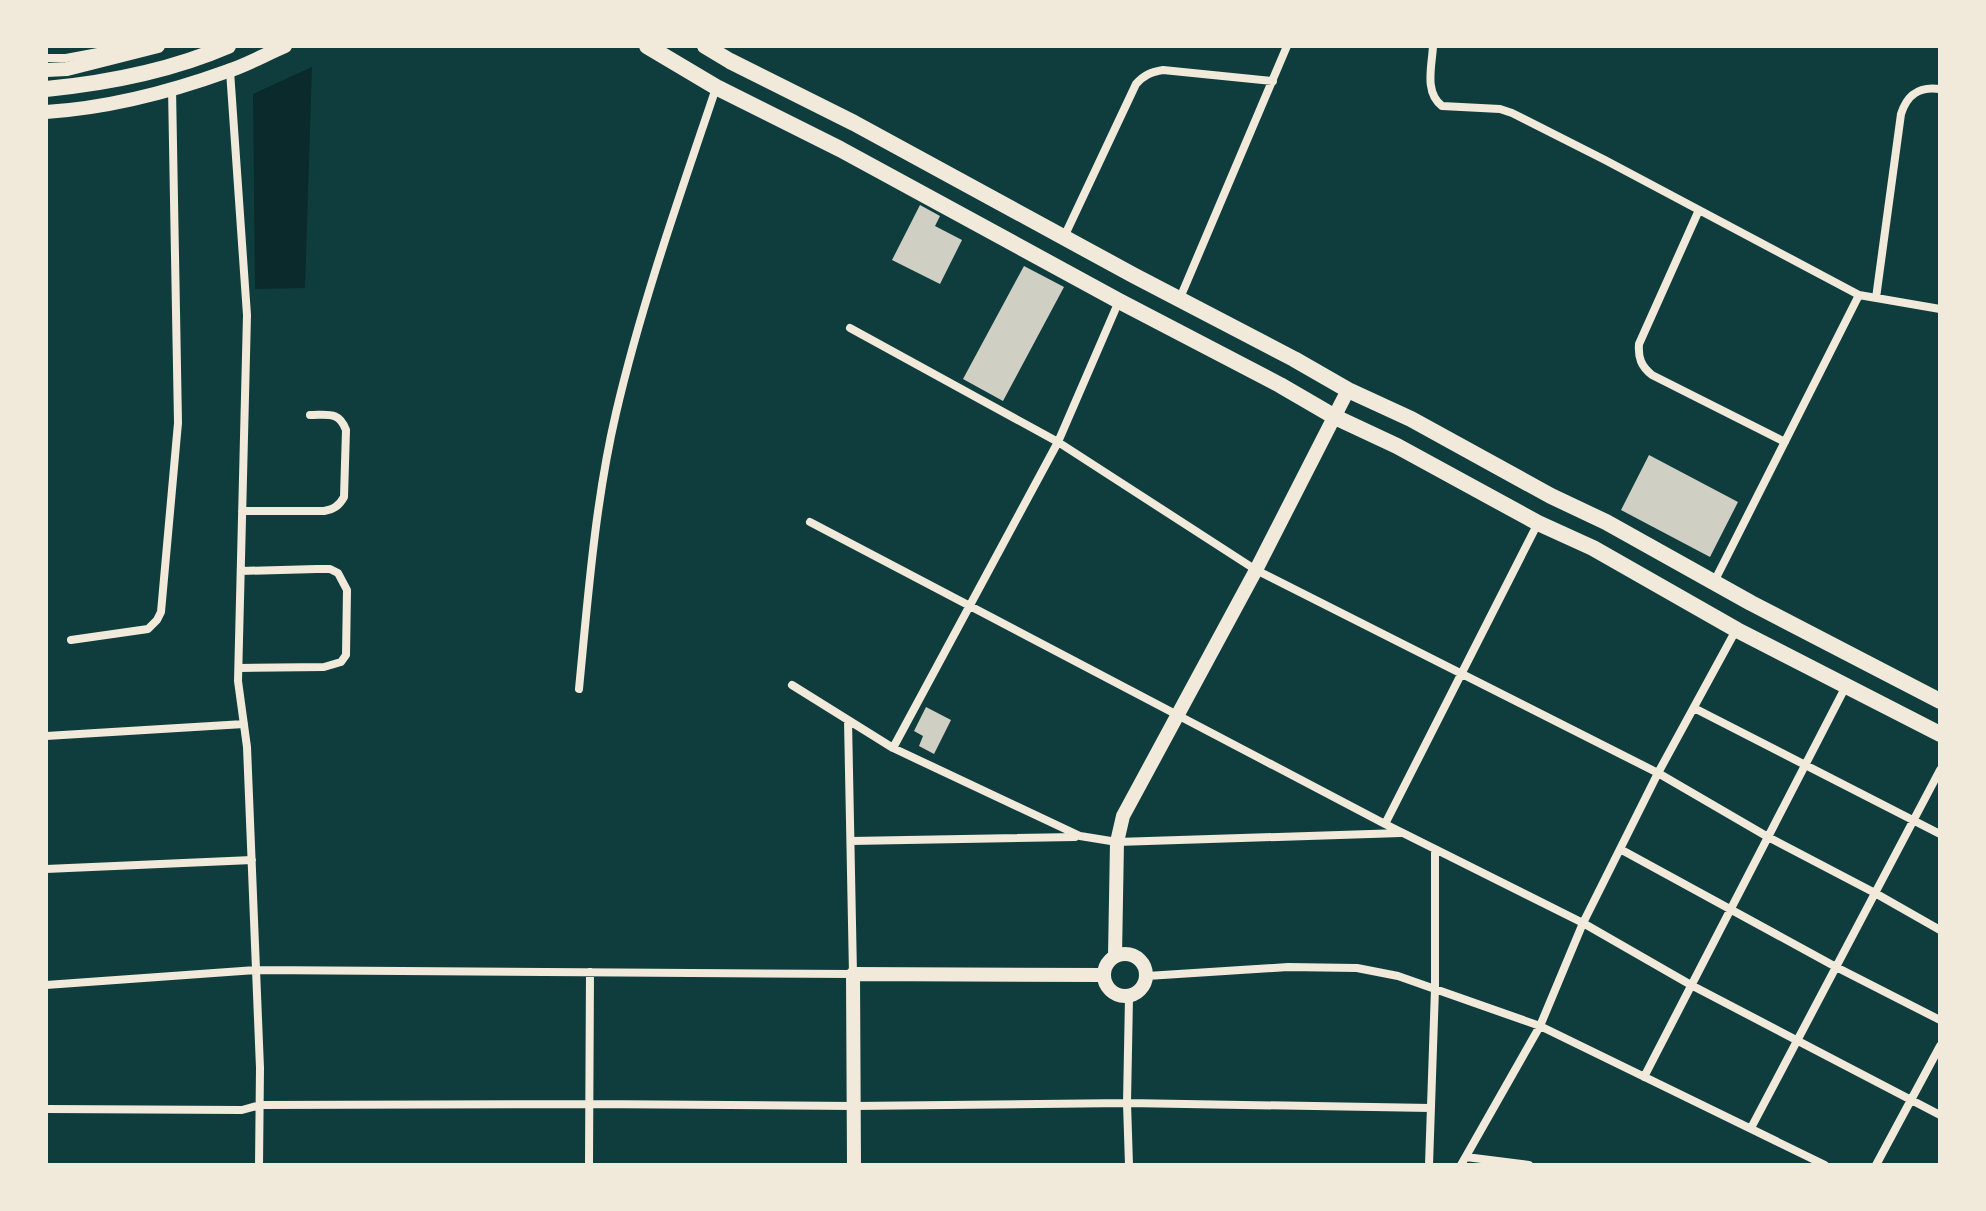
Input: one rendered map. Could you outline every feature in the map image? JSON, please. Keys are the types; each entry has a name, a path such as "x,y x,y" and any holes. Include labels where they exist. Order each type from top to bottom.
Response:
{"main road":[{"path":"46,89 127,78 171,67 228,46"},
{"path":"647,46 716,87 840,149 1335,417 1397,446 1538,523 1593,548 1737,630 1940,734"},
{"path":"705,46 1348,390 1411,419 1940,701"}],"street":[{"path":"46,58 66,58 130,46"},
{"path":"46,70 67,69 158,46"},
{"path":"46,112 74,110 155,94 230,71 285,46"},
{"path":"1180,298 1287,46"},
{"path":"1433,46 1431,84 1433,96 1442,106 1500,109 1512,113 1859,295 1940,309"},
{"path":"1063,237 1142,77 1163,70 1273,81"},
{"path":"230,71 247,315 238,681 247,747 252,860 259,1165"},
{"path":"579,689 598,506 616,413 649,288 716,87"},
{"path":"71,640 148,629 161,612 178,423 172,88"},
{"path":"1876,298 1901,114 1905,102 1920,89 1940,89"},
{"path":"1699,210 1639,344 1638,355 1645,370 1652,375 1785,442"},
{"path":"1714,583 1859,295"},
{"path":"893,748 1058,442 1119,301"},
{"path":"850,328 1058,442 1256,570 1658,773 1768,837 1940,930"},
{"path":"1115,956 1117,842 1123,816 1256,570 1348,390"},
{"path":"242,511 324,511 333,510 339,505 344,497 346,430 337,417 310,415"},
{"path":"810,522 1401,833 1583,923 1691,985 1940,1115"},
{"path":"1385,824 1538,523"},
{"path":"239,668 324,667 341,662 346,655 347,590 338,573 330,569 241,571"},
{"path":"1529,1165 1464,1161 1540,1026 1583,923 1658,773 1737,630"},
{"path":"792,685 893,748 1080,836"},
{"path":"1644,1077 1847,685"},
{"path":"1694,708 1940,834"},
{"path":"848,720 854,1165"},
{"path":"46,736 244,724"},
{"path":"1751,1128 1940,770"},
{"path":"851,841 1080,836 1117,842 1401,833"},
{"path":"1620,849 1940,1020"},
{"path":"1429,1165 1435,989 1435,850"},
{"path":"46,869 252,860"},
{"path":"1122,954 1137,957 1147,976 1142,990 1129,997 1114,994 1104,975 1109,961 1122,954"},
{"path":"1147,976 1288,967 1357,968 1398,976 1540,1026 1825,1165"},
{"path":"46,985 256,970 1104,975"},
{"path":"589,1165 590,972"},
{"path":"1129,997 1129,1165"},
{"path":"1876,1165 1940,1046"},
{"path":"46,1109 242,1110 260,1105 1127,1103 1431,1108"}],"water":[{"path":"312,67 305,288 255,289 253,94"}],"building":[{"path":"920,205 940,216 935,226 962,240 940,284 892,260"},
{"path":"1024,266 1064,287 1003,401 963,379"},
{"path":"1649,455 1738,502 1710,557 1621,510"},
{"path":"926,707 951,720 934,754 919,746 923,736 914,731"}]}
